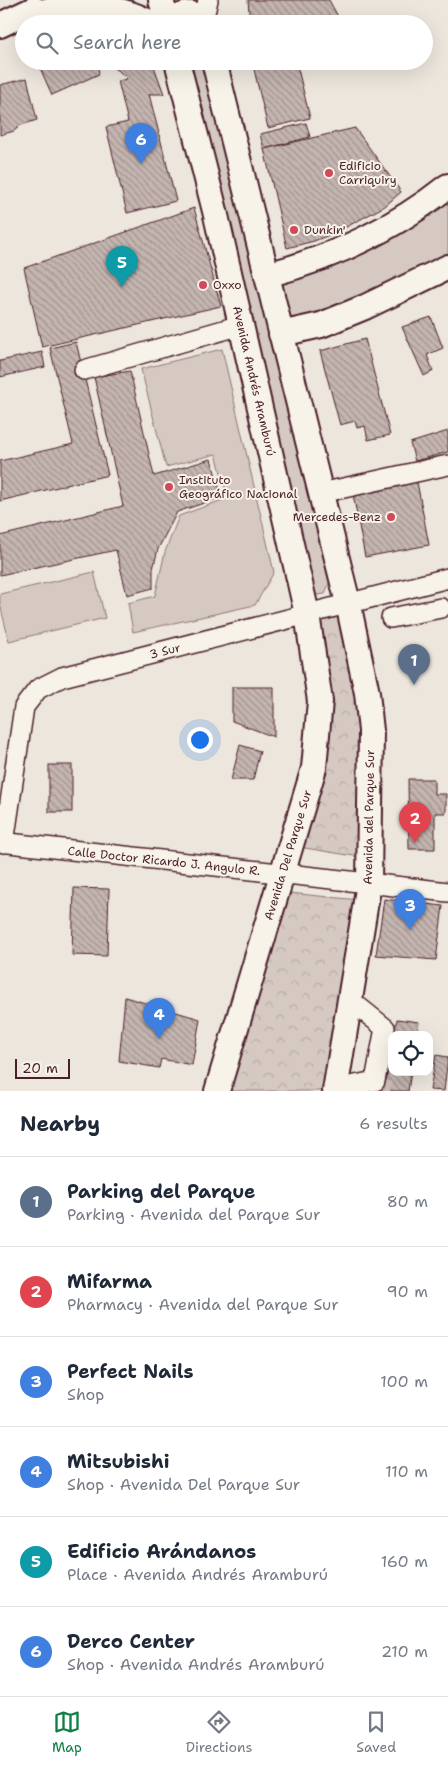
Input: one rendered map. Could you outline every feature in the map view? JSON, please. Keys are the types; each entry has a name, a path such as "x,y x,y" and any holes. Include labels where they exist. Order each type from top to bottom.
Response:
{"main road":[{"path":"21,15 54,0"},
{"path":"162,0 166,15"},
{"path":"30,15 73,4 95,3 111,4 142,15"},
{"name":"Avenida Andrés Aramburú","path":"179,70 215,211 307,614"},
{"path":"216,70 348,603"},
{"path":"267,275 335,252 403,218 448,186"},
{"path":"281,334 321,325 365,307 448,267"},
{"name":"Avenida del Parque Sur","path":"335,1090 369,883 371,731 367,694 348,603"},
{"name":"Avenida Del Parque Sur","path":"217,1091 314,768 320,701 307,614"}],"street":[{"path":"84,370 241,325"},
{"path":"321,492 448,465"},
{"name":"3 Sur","path":"2,843 24,707 38,689 62,677 448,578"},
{"path":"391,618 441,608"},
{"name":"Calle Doctor Ricardo J. Angulo R.","path":"2,843 448,892"},
{"path":"335,1090 381,1088 385,1028 350,1000"}],"green space":[{"path":"185,70 210,70 329,583 325,594 318,595 313,593"},
{"path":"448,192 448,255 359,297 293,320 282,298 283,284"},
{"path":"222,349 274,572 255,605 133,632 128,603 155,596 165,552 179,516 228,498 216,454 166,467 141,369"},
{"path":"94,572 105,618 9,641 0,604 0,594"},
{"path":"339,615 360,697 360,857 299,847 317,620"},
{"path":"289,893 359,900 325,1091 227,1091"}],"building":[{"path":"248,0 329,0 337,15 249,15"},
{"path":"41,70 98,70 99,74 52,95"},
{"path":"118,70 155,70 164,94 149,94 176,201 127,213 106,127 128,122 118,81 127,79"},
{"path":"254,70 298,70 310,118 268,128"},
{"path":"27,78 37,120 21,125 14,131 0,135 0,85"},
{"path":"306,123 310,137 264,149 260,134"},
{"name":"Edificio Carriquiry","path":"355,128 401,192 385,206 337,232 314,241 287,248 264,149"},
{"path":"194,208 221,306 42,347 24,268"},
{"path":"431,317 443,348 427,355 433,371 424,376 402,327"},
{"path":"365,339 390,435 368,440 365,426 357,428 355,421 340,425 320,351"},
{"path":"76,342 108,475 0,501 0,461 73,444 50,348"},
{"path":"42,352 45,367 0,377 0,361"},
{"name":"Instituto Geográfico Nacional","path":"130,371 154,476 211,459 222,497 177,512 158,549 153,569 153,588 127,595 116,550 0,575 0,536 123,506 94,377"},
{"path":"448,431 448,452 415,461 410,443"},
{"name":"Mercedes-Benz","path":"416,477 429,545 365,557 352,489"},
{"path":"232,687 274,687 274,737 232,721"},
{"path":"240,745 260,751 253,780 231,780"},
{"path":"49,765 72,765 72,812 49,812"},
{"path":"408,779 434,779 434,794 446,794 446,813 435,813 435,849 409,849"},
{"path":"74,888 109,889 107,956 72,955"},
{"path":"384,899 443,906 436,960 376,955"},
{"path":"125,997 200,1019 192,1065 161,1059 159,1068 119,1061"},
{"path":"397,1019 419,1022 418,1031 395,1031"},
{"path":"436,1055 448,1057 444,1091 430,1090"},
{"path":"388,1069 388,1076 410,1076 408,1091 384,1091"}],"tunnel":[{"path":"384,1090 390,1091"}],"place":[{"name":"Derco Center","path":"141,164"},
{"name":"Edificio Carriquiry","path":"329,173"},
{"name":"Dunkin'","path":"294,230"},
{"name":"Oxxo","path":"203,285"},
{"name":"Edificio Arándanos","path":"122,287"},
{"name":"Instituto Geográfico Nacional","path":"169,487"},
{"name":"Mercedes-Benz","path":"391,517"},
{"name":"Parking del Parque","path":"414,685"},
{"name":"Mifarma","path":"415,843"},
{"name":"Perfect Nails","path":"410,930"},
{"name":"Mitsubishi","path":"159,1039"}]}
